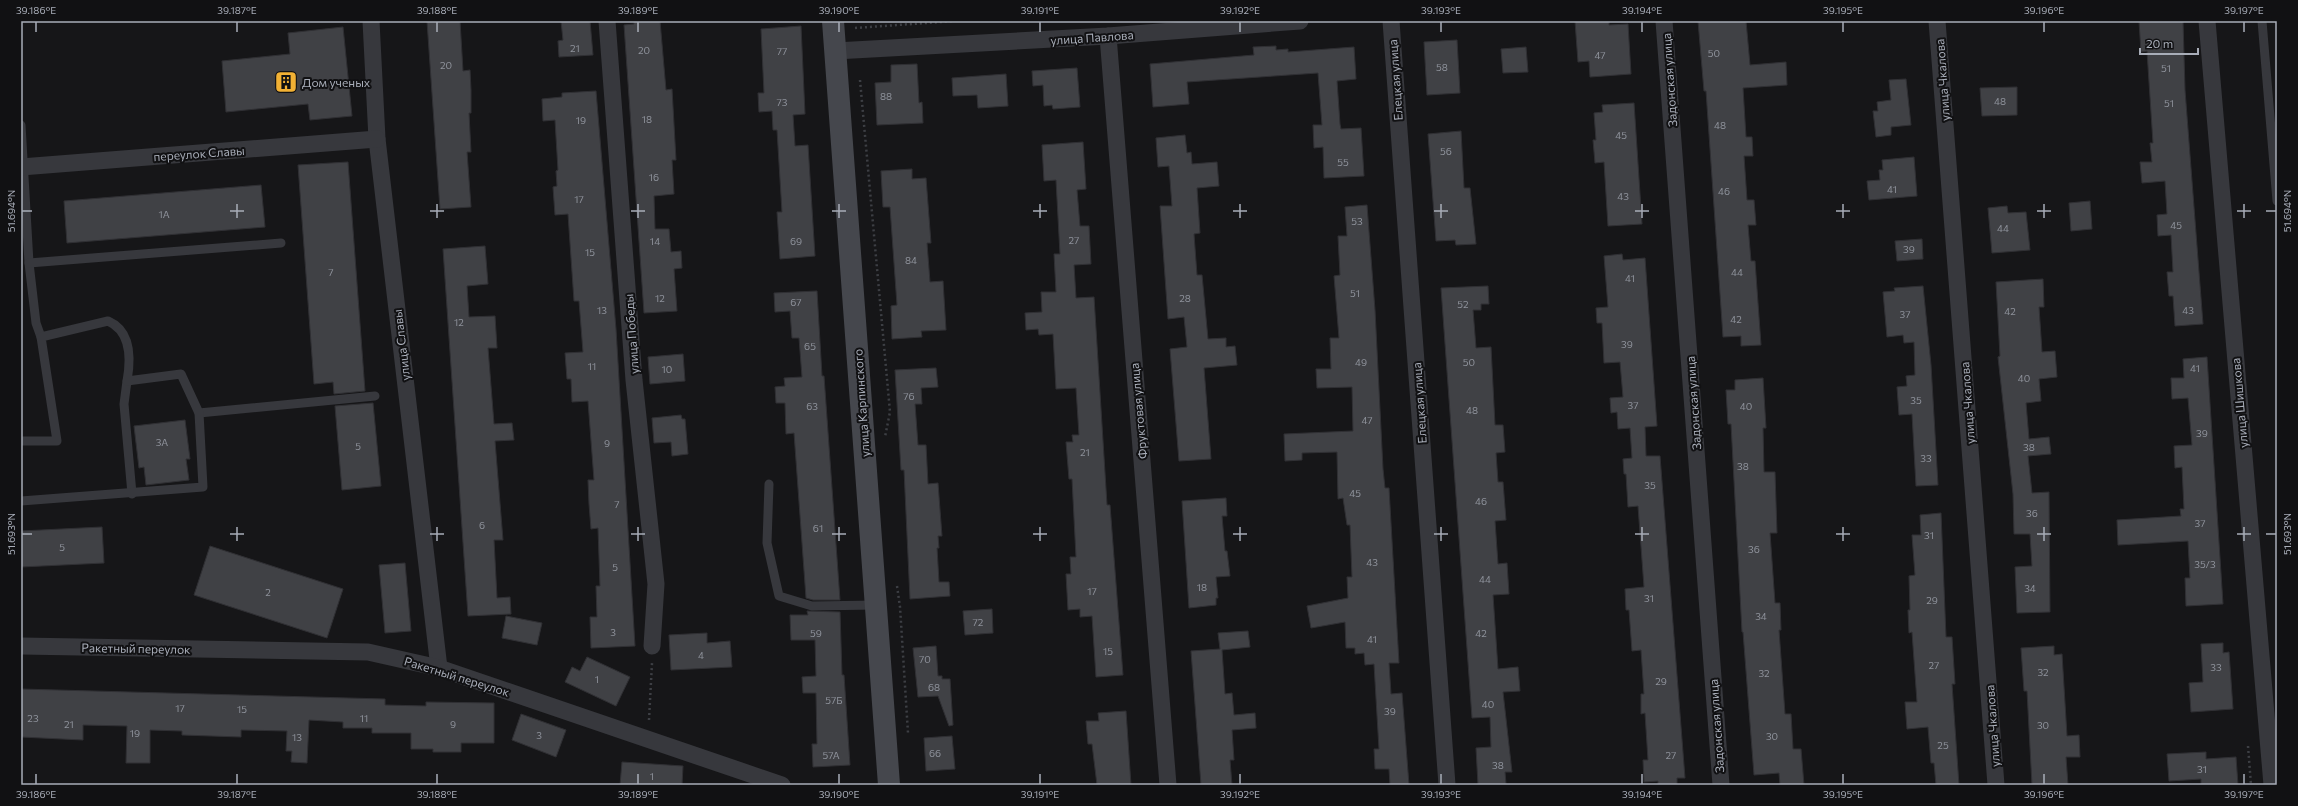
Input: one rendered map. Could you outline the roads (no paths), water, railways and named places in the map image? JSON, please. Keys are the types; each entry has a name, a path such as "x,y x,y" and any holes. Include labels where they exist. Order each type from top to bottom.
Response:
{"street":[{"name":"улица Славы","path":"371,21 377,139 439,668"},
{"name":"улица Победы","path":"607,21 634,380 656,584 652,646"},
{"name":"улица Карпинского","path":"833,21 889,785"},
{"name":"улица Павлова","path":"835,51 1108,36 1300,21"},
{"name":"Елецкая улица","path":"1390,21 1447,785"},
{"name":"Задонская улица","path":"1664,21 1721,785"},
{"name":"улица Чкалова","path":"1937,21 1996,785"},
{"name":"улица Шишкова","path":"2206,21 2272,785"},
{"name":"Фруктовая улица","path":"1108,36 1168,785"},
{"name":"переулок Славы","path":"22,167 377,139"},
{"name":"Ракетный переулок","path":"21,646 368,652 439,668 782,785"}],"lane":[{"path":"2262,21 2277,201"},
{"path":"21,125 22,167 29,263 36,323 41,337 57,441 21,441"},
{"path":"29,263 281,243"},
{"path":"41,337 108,321 117,325 126,340 130,361 124,404 132,494"},
{"path":"21,501 132,494 203,487 199,413 181,374 127,381"},
{"path":"199,413 376,396"},
{"path":"769,484 767,543 779,596 812,606 876,605"}],"place":[{"name":"Дом ученых","path":"286,82"}]}
